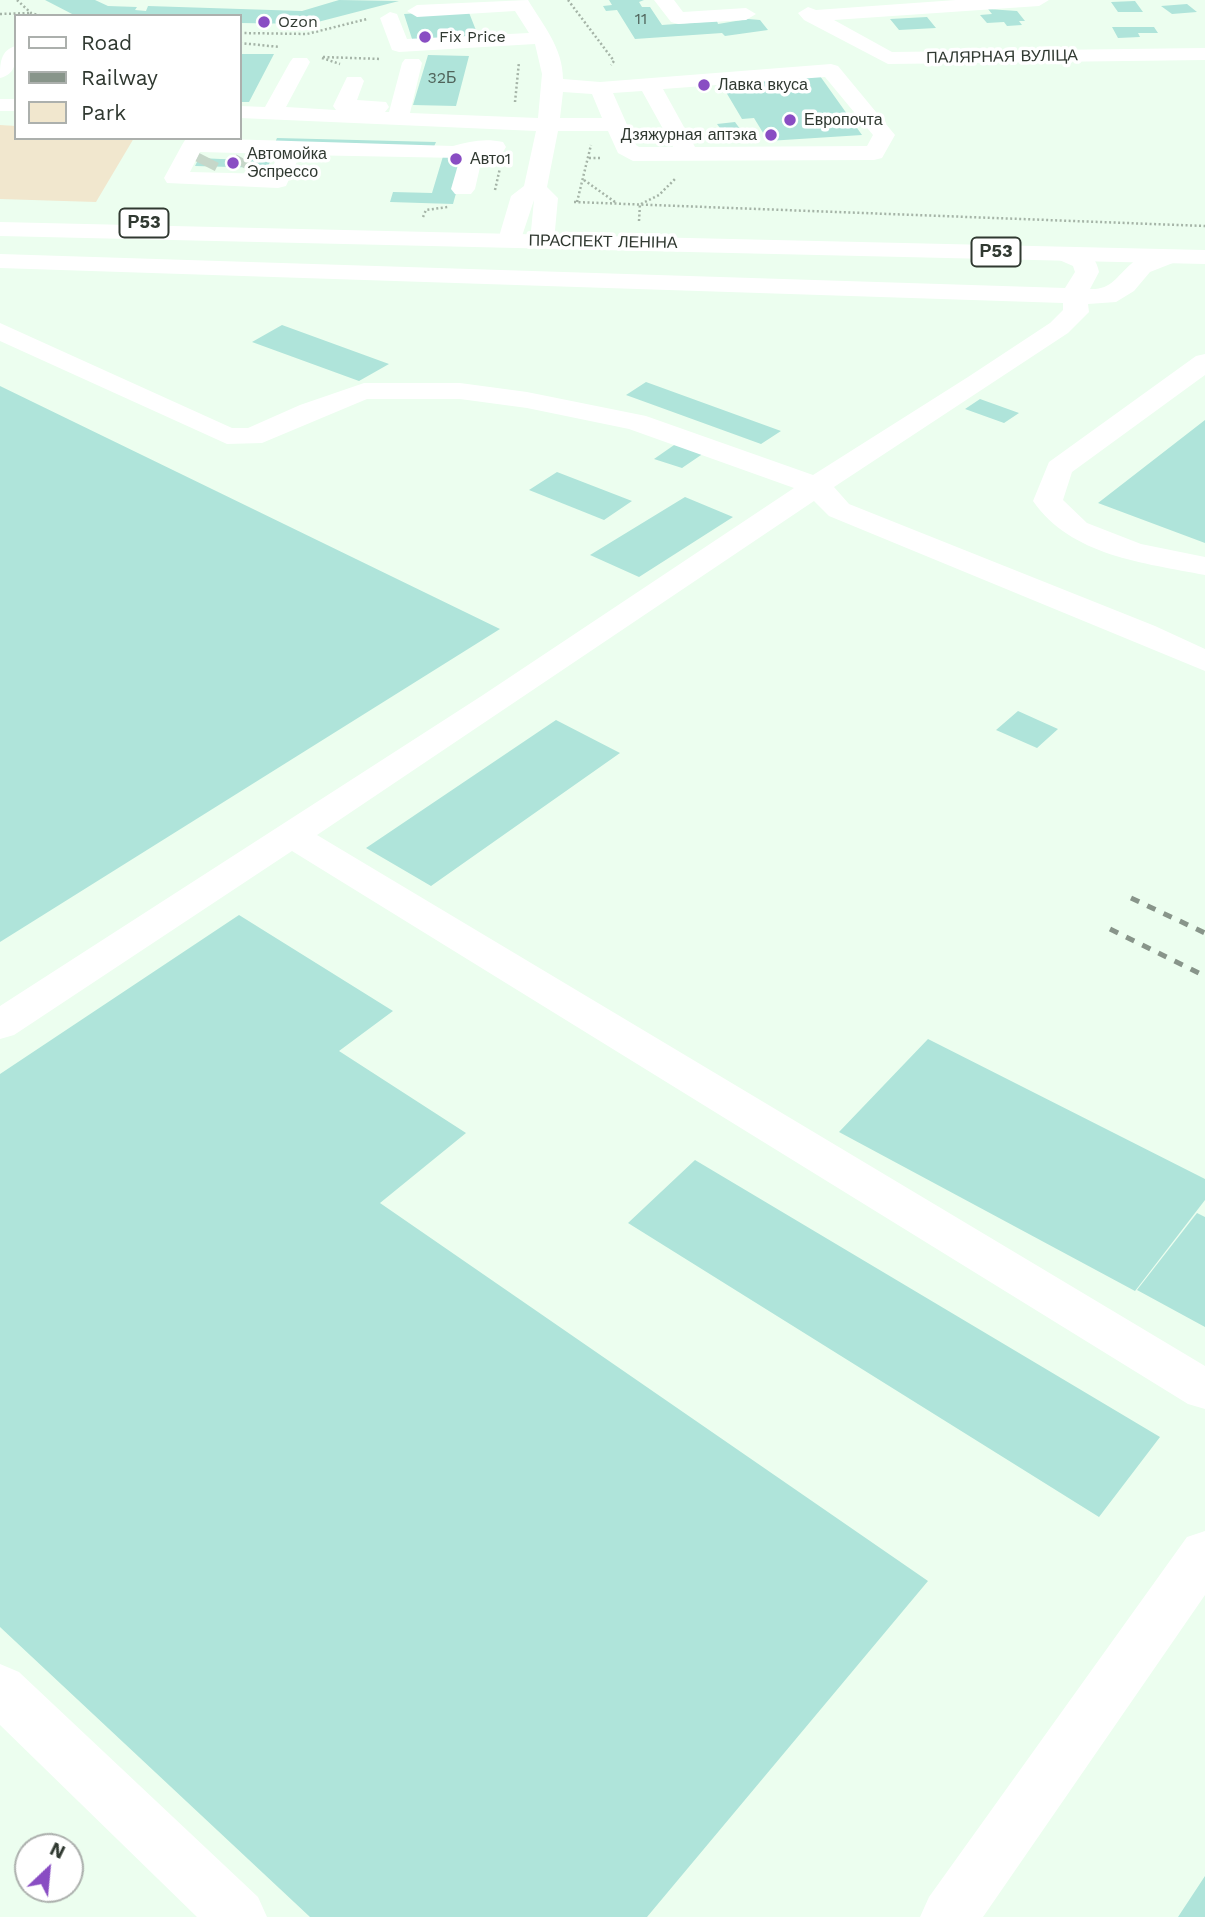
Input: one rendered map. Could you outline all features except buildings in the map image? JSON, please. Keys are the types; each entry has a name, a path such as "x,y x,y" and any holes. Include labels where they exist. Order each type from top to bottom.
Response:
{"main road":[{"path":"664,0 678,18 746,14"},
{"path":"804,8 1039,0"},
{"path":"417,10 519,2 541,38 552,63 552,85 535,189 523,196 511,235"},
{"name":"ПАЛЯРНАЯ ВУЛІЦА","path":"804,8 888,58 1205,54"},
{"path":"390,18 400,46 541,38"},
{"path":"0,72 14,54"},
{"path":"272,114 294,55"},
{"path":"400,113 412,63"},
{"path":"552,85 600,88 831,70 884,135 874,153 633,154 628,152 600,88"},
{"path":"354,81 344,106 545,136"},
{"path":"649,84 687,153"},
{"path":"242,112 400,113"},
{"path":"292,148 278,181 230,162 292,148 454,153 474,147 616,124"},
{"path":"463,189 474,147"},
{"path":"535,189 546,198 542,236"},
{"name":"ПРАСПЕКТ ЛЕНІНА","path":"0,220 1205,257"},
{"name":"ПРАСПЕКТ ЛЕНІНА","path":"0,229 511,235"},
{"name":"ПРАСПЕКТ ЛЕНІНА","path":"542,236 1205,248"},
{"path":"0,1025 1059,328 1076,312 1075,296 1080,281 1087,272 1085,262 1066,254"},
{"path":"0,261 1107,297 1125,286 1142,267 1169,256"},
{"path":"0,331 227,436 253,437 310,411 364,391 460,391 527,400 636,422 816,486 839,510 1144,633 1205,661"},
{"path":"1205,362 1059,468 1048,501 1076,529 1133,552 1205,566"},
{"path":"291,835 1205,1390"},
{"path":"949,1917 1205,1553"},
{"path":"0,1689 238,1917"}],"path":[{"path":"18,0 30,14"},
{"path":"0,14 30,14"},
{"path":"242,33 307,34"},
{"path":"242,40 253,33"},
{"path":"242,42 294,55"},
{"path":"678,177 659,195 640,204 1205,226"},
{"path":"584,180 617,203"}],"green space":[{"path":"0,125 14,126 14,140 133,140 96,202 0,199"}],"tunnel":[{"path":"205,166 209,158"},
{"path":"242,167 246,160"}],"railway":[{"path":"1131,898 1205,933"},
{"path":"1110,929 1205,976"}],"place":[{"name":"Ozon","path":"264,22"},
{"name":"Fix Price","path":"425,37"},
{"name":"Лавка вкуса","path":"704,85"},
{"name":"Европочта","path":"790,120"},
{"name":"Дзяжурная аптэка","path":"771,135"},
{"name":"Авто1","path":"456,159"},
{"name":"Автомойка Эспрессо","path":"233,163"}]}
